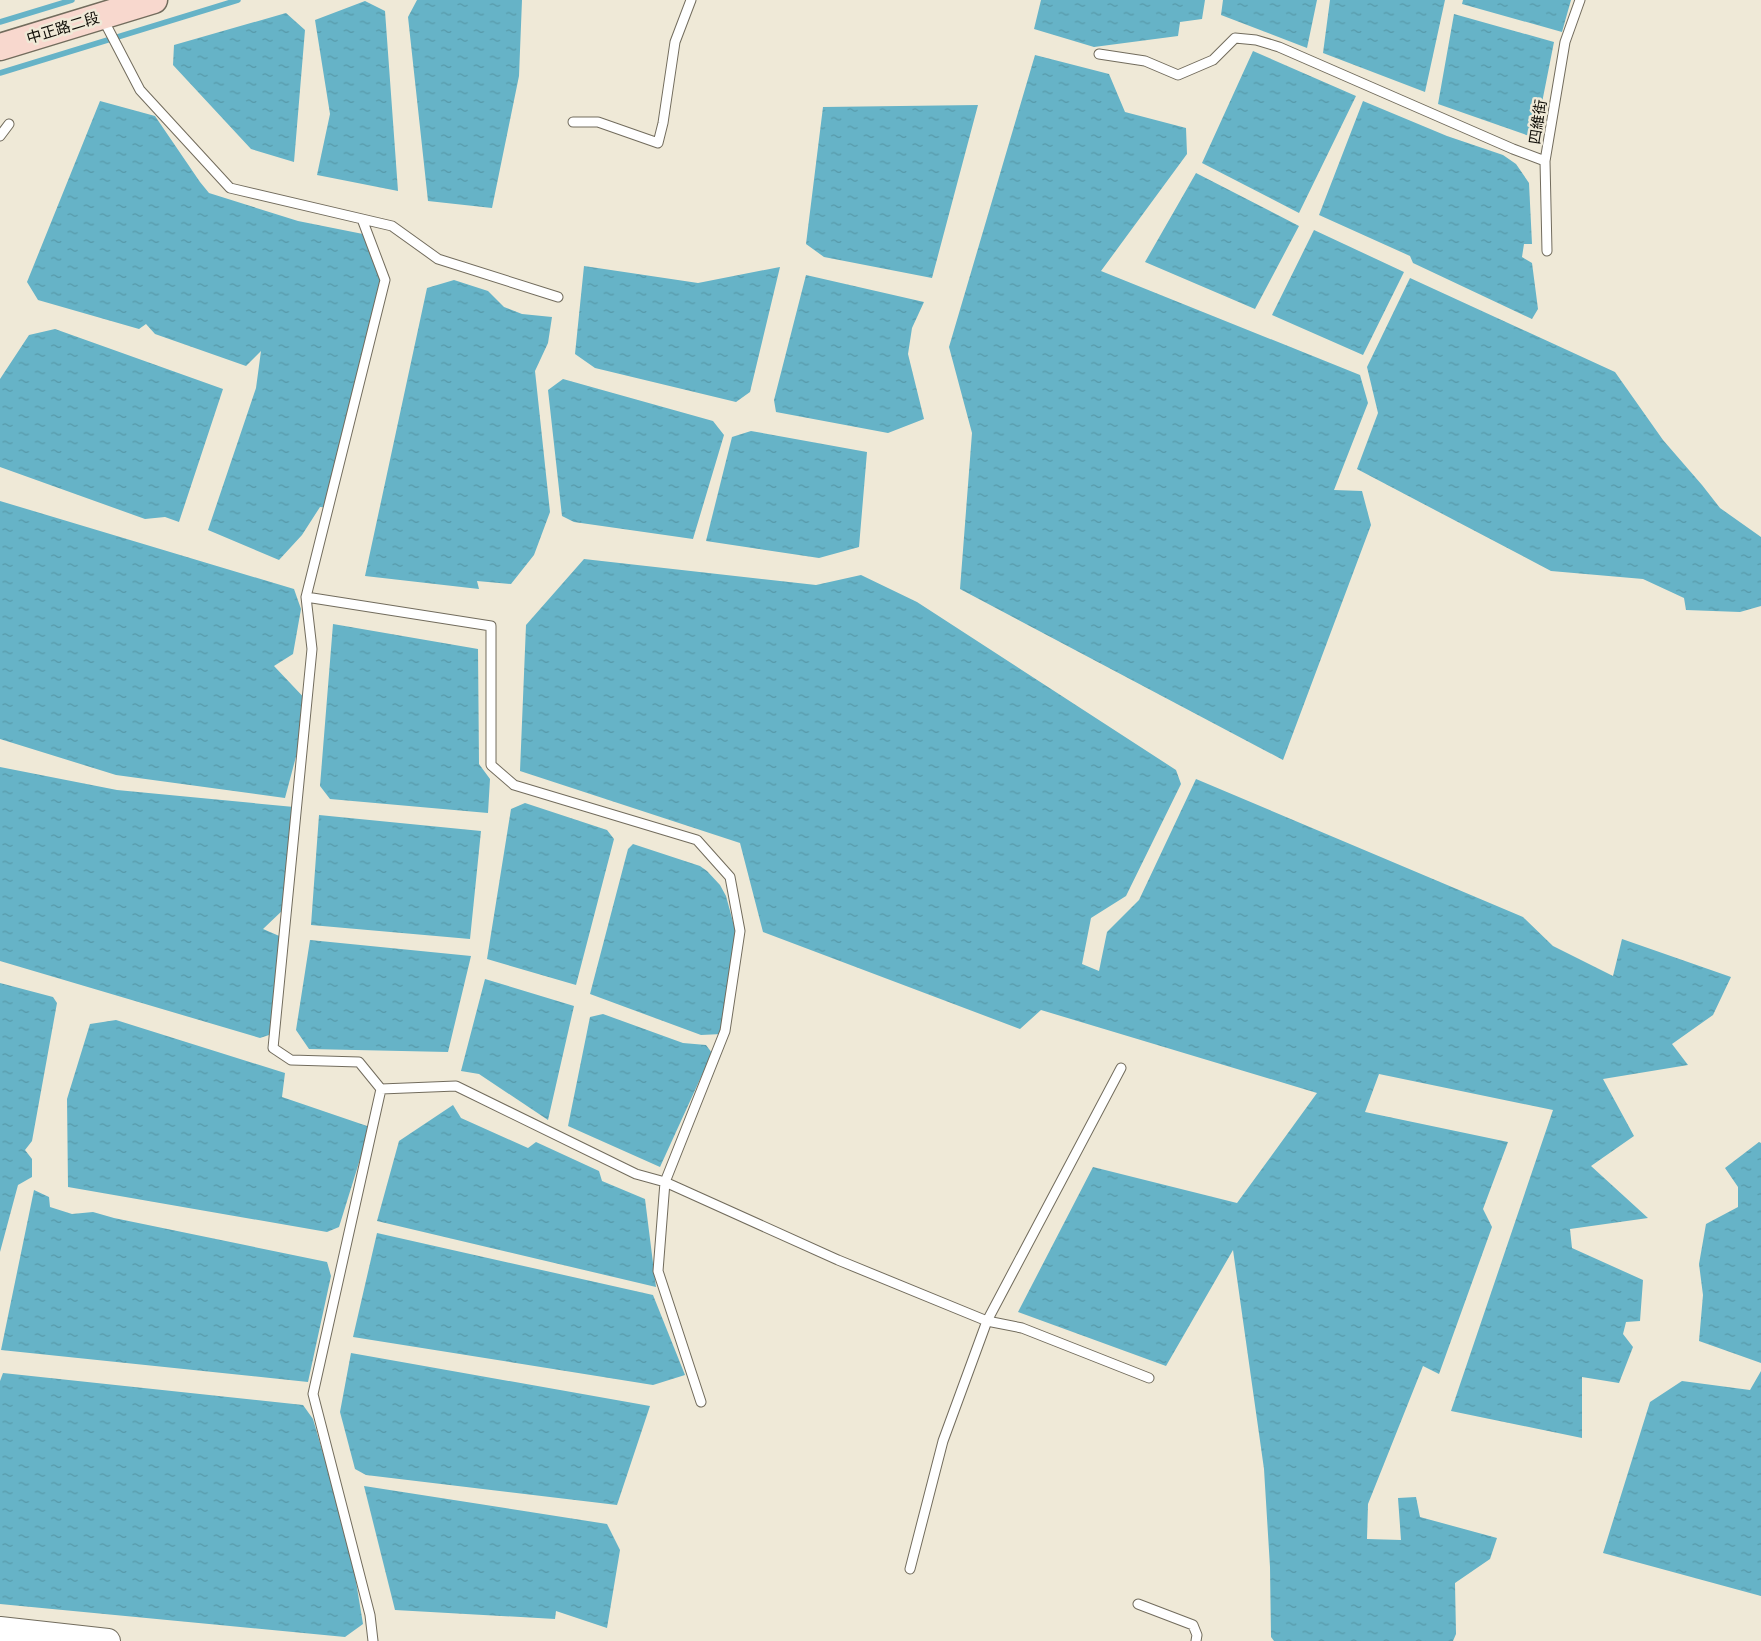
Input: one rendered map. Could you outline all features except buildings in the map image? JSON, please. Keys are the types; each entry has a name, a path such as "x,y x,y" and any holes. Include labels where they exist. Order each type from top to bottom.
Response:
{"main road":[{"name":"中正路二段","path":"0,47 154,0"}],"street":[{"path":"0,1629 101,1641"}],"lane":[{"path":"573,122 598,122 658,143 663,123 675,42 691,0"},
{"name":"四維街","path":"1547,251 1545,161 1565,42 1580,0"},
{"path":"102,16 140,90 230,188 392,226 438,259 558,297"},
{"path":"1099,54 1145,61 1178,76 1213,60 1234,38 1256,40 1279,47 1512,149 1545,161"},
{"path":"0,136 9,124"},
{"path":"362,219 385,280 306,597 312,648 273,1048 292,1060 359,1062 381,1089"},
{"path":"306,597 491,626 491,765 514,785 697,840 730,877 740,931 725,1031 664,1182 658,1271 700,1402"},
{"path":"910,1570 942,1441 987,1321 1121,1068"},
{"path":"381,1089 456,1086 636,1174 664,1182 838,1260 987,1321 1022,1328 1149,1378"},
{"path":"373,1641 370,1615 313,1394 381,1089"},
{"path":"1138,1604 1193,1625 1197,1635 1196,1641"}],"water":[{"path":"417,0 522,0 519,76 492,208 428,201 408,17"},
{"path":"1041,0 1205,0 1202,19 1180,22 1178,36 1094,47 1034,29"},
{"path":"1223,0 1317,0 1307,48 1221,15"},
{"path":"1330,0 1445,0 1425,92 1323,53"},
{"path":"1463,0 1571,0 1562,32 1462,4"},
{"path":"365,1 385,11 398,191 317,175 330,114 315,20"},
{"path":"286,13 305,30 294,162 251,149 173,65 174,45"},
{"path":"1454,14 1554,42 1535,138 1438,104"},
{"path":"1253,51 1356,96 1299,213 1202,163"},
{"path":"1035,55 1109,74 1125,112 1186,128 1187,154 1101,271 1360,375 1368,403 1334,490 1362,491 1371,525 1283,760 960,589 972,433 949,347"},
{"path":"100,101 155,116 209,193 298,221 368,235 385,278 333,508 320,507 302,535 279,560 208,530 256,388 261,351 246,366 155,334 146,324 139,329 38,300 27,282"},
{"path":"1363,101 1447,136 1503,155 1516,164 1529,183 1532,244 1524,244 1522,257 1532,263 1538,309 1532,319 1413,263 1410,256 1319,215"},
{"path":"978,105 932,278 824,257 806,244 823,107"},
{"path":"1196,173 1299,226 1255,309 1145,262"},
{"path":"1314,230 1404,272 1363,355 1272,315"},
{"path":"584,266 698,283 780,267 750,392 736,402 595,368 575,354"},
{"path":"806,275 924,302 912,328 908,354 924,419 888,433 776,412 774,400"},
{"path":"1410,278 1615,372 1663,440 1720,508 1761,537 1761,606 1740,612 1686,610 1684,598 1643,579 1551,571 1357,469 1378,413 1367,367"},
{"path":"454,280 488,291 504,307 522,314 552,317 548,343 535,371 550,512 534,555 511,584 477,581 479,589 365,576 427,288"},
{"path":"55,329 223,389 179,522 165,517 145,519 0,467 0,379 29,335"},
{"path":"563,379 713,421 724,435 693,539 574,522 562,516 548,390"},
{"path":"751,431 867,452 859,547 819,558 706,541 732,437"},
{"path":"0,501 294,589 301,609 293,654 274,666 310,704 285,798 116,775 0,739"},
{"path":"584,559 816,585 861,575 917,602 1176,770 1181,784 1126,896 1091,918 1082,964 1099,971 1107,932 1139,900 1196,779 1523,917 1553,946 1613,976 1622,939 1731,977 1713,1015 1672,1044 1688,1065 1603,1079 1634,1136 1591,1166 1648,1218 1570,1229 1572,1248 1643,1280 1640,1321 1626,1322 1623,1334 1633,1347 1619,1383 1582,1377 1582,1438 1451,1411 1553,1110 1379,1074 1365,1112 1508,1142 1483,1209 1492,1227 1439,1374 1423,1366 1368,1504 1367,1539 1401,1540 1398,1498 1416,1497 1420,1517 1497,1538 1490,1559 1455,1583 1456,1634 1453,1641 1274,1641 1271,1637 1270,1567 1264,1469 1233,1250 1166,1366 1018,1312 1093,1167 1237,1203 1317,1093 1041,1010 1020,1029 763,932 740,843 520,771 526,625"},
{"path":"333,624 478,649 479,764 490,779 488,813 330,799 320,786"},
{"path":"0,767 117,790 294,807 284,909 263,929 284,938 272,1034 260,1038 0,961"},
{"path":"525,803 607,830 614,839 576,985 487,959 511,809"},
{"path":"319,815 481,831 470,939 311,925"},
{"path":"633,844 700,866 720,885 726,896 736,933 722,1034 701,1035 590,994 628,849"},
{"path":"310,940 471,956 448,1052 309,1049 296,1030"},
{"path":"485,979 574,1006 548,1120 479,1074 461,1071"},
{"path":"0,983 53,997 57,1003 32,1141 25,1150 32,1159 32,1177 18,1185 0,1252"},
{"path":"603,1014 683,1043 706,1045 712,1053 660,1167 568,1126 590,1017"},
{"path":"116,1020 285,1073 282,1097 370,1127 339,1227 327,1232 68,1187 67,1099 90,1024"},
{"path":"453,1105 461,1118 528,1148 536,1142 599,1171 602,1181 645,1199 656,1287 377,1221 399,1141"},
{"path":"1759,1142 1761,1143 1761,1363 1699,1341 1703,1295 1699,1264 1706,1224 1738,1207 1738,1187 1725,1168"},
{"path":"34,1190 49,1197 50,1207 72,1214 93,1212 327,1262 331,1276 308,1382 1,1350"},
{"path":"377,1233 653,1295 685,1375 653,1385 353,1337"},
{"path":"351,1353 650,1406 617,1505 366,1475 355,1469 340,1412"},
{"path":"1761,1371 1761,1596 1603,1553 1650,1402 1682,1381 1750,1390"},
{"path":"3,1373 303,1405 313,1419 350,1545 363,1624 345,1637 0,1604 0,1381"},
{"path":"364,1486 607,1524 620,1550 607,1628 556,1611 555,1619 395,1610"}],"waterway":[{"path":"0,22 72,0"},
{"path":"0,73 238,0"}]}
